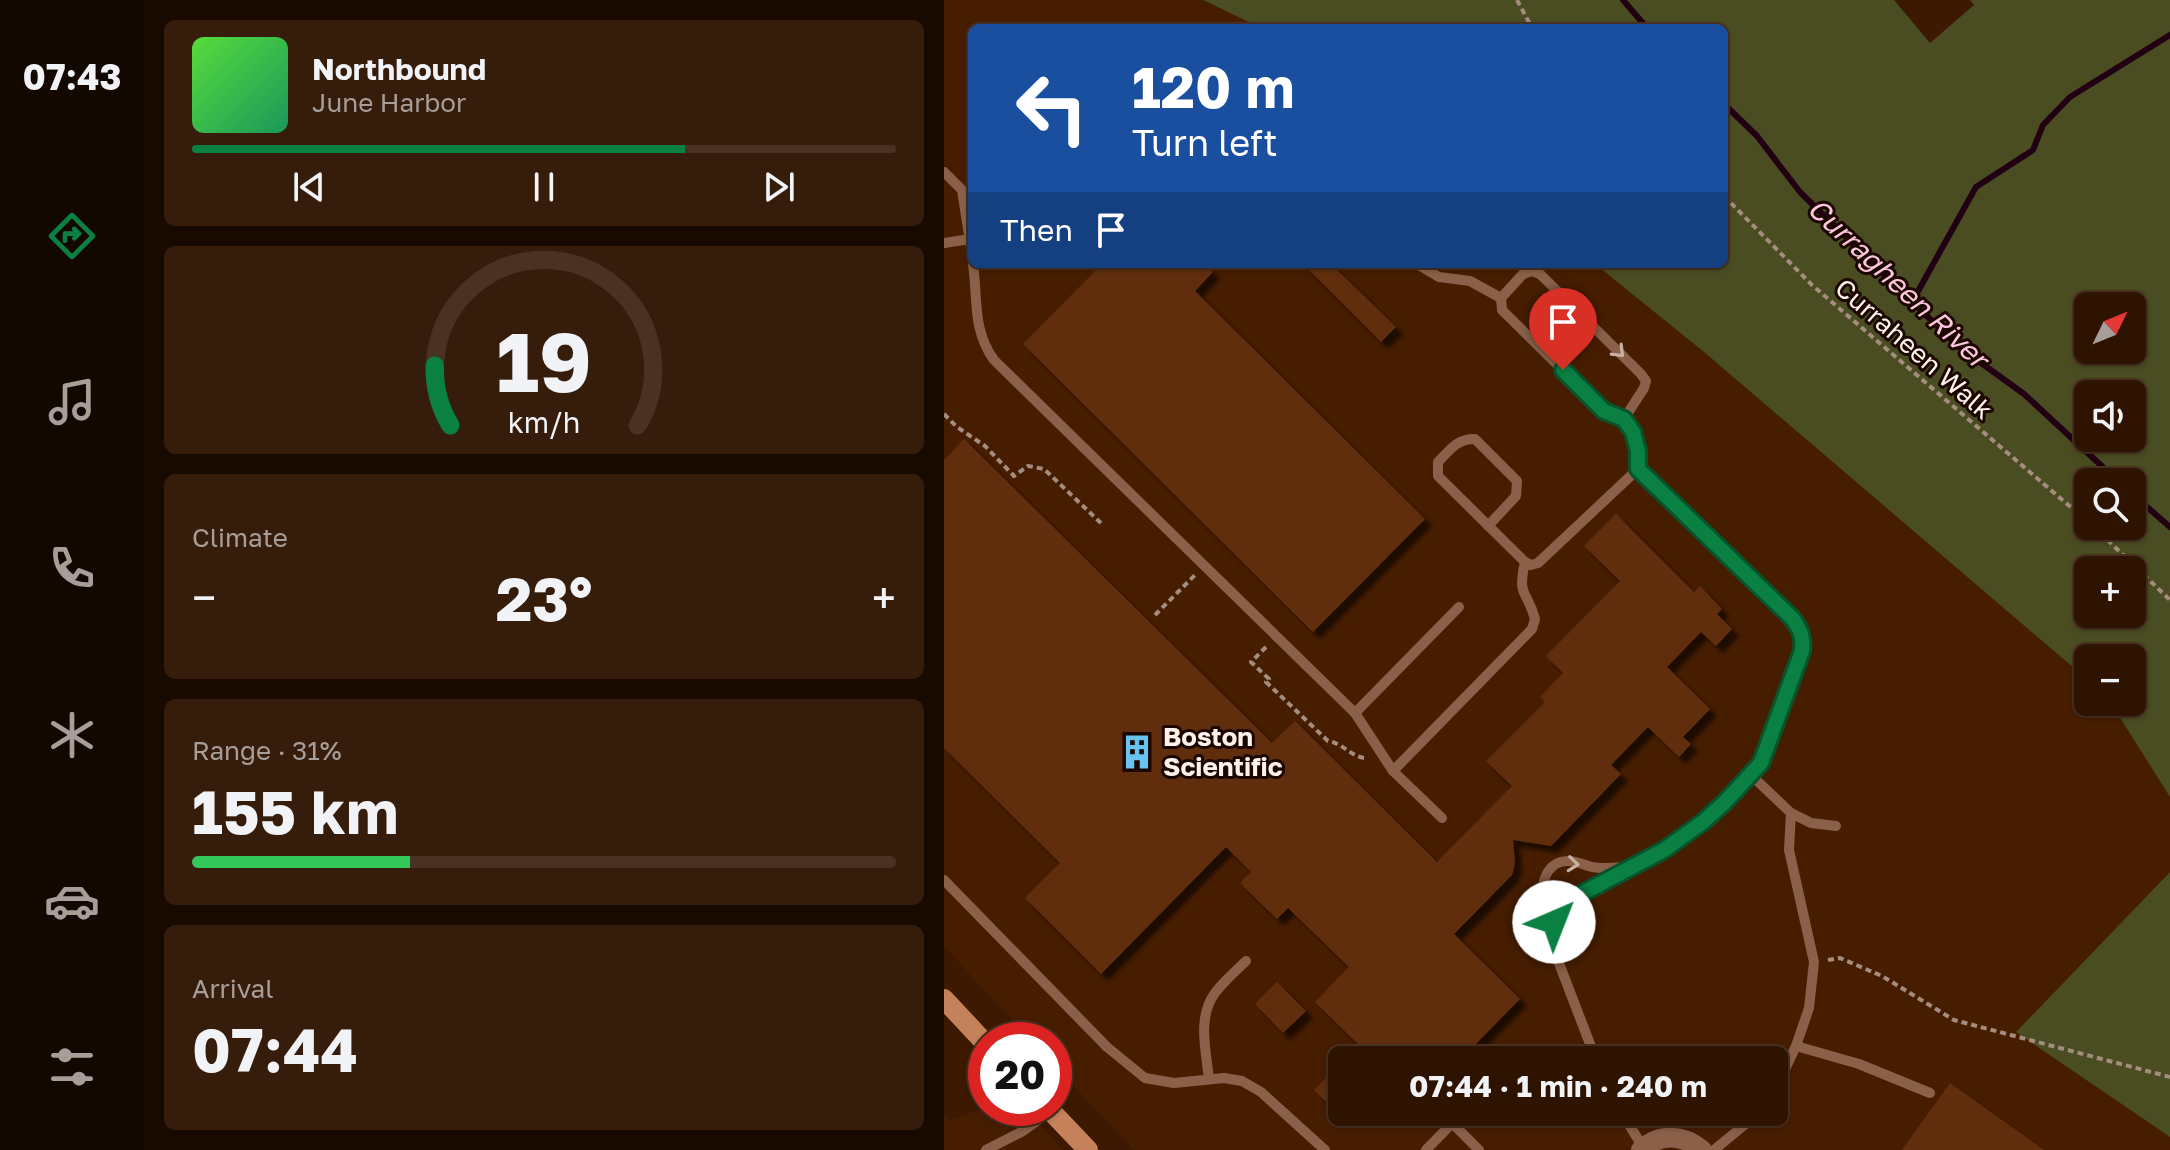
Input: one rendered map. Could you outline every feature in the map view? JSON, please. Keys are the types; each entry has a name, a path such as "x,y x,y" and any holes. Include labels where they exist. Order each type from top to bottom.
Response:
{"main road":[{"path":"944,999 968,1025"},
{"path":"1065,1126 1088,1150"}],"street":[{"path":"1642,1149 1667,1137 1681,1138 1702,1150"}],"lane":[{"path":"944,172 962,190 968,217"},
{"path":"944,243 968,239"},
{"path":"973,268 978,326 983,345 994,360 1355,713 1393,771 1442,818"},
{"path":"1424,268 1439,277 1470,281 1501,298"},
{"path":"1552,945 1554,922 1559,911 1581,894 1664,850 1703,822 1761,763 1802,651 1800,630 1792,618 1638,469 1638,451 1633,432 1624,419 1604,411 1502,310 1501,298 1523,274 1532,271 1540,274 1646,381 1624,419"},
{"path":"1488,526 1516,496 1517,481 1475,439 1466,438 1438,462 1438,476 1488,526 1525,562 1531,565 1538,563 1638,469"},
{"path":"1393,771 1532,629 1535,619 1520,583 1525,562"},
{"path":"1355,713 1459,607"},
{"path":"1750,774 1791,813 1811,823 1836,826"},
{"path":"1788,1063 1809,1008 1814,962 1789,850 1791,813"},
{"path":"1591,1046 1552,945 1543,930 1542,889 1548,870 1556,863 1568,860 1596,868 1633,866"},
{"path":"944,880 1126,1064 1145,1078 1161,1082 1224,1078 1242,1081 1261,1092 1325,1150"},
{"path":"1209,1079 1204,1031 1206,1009 1215,993 1246,961"},
{"path":"1796,1046 1859,1064 1930,1093"},
{"path":"986,1150 1029,1126"},
{"path":"1426,1150 1449,1126"},
{"path":"1455,1126 1479,1150"},
{"path":"1629,1126 1642,1149"},
{"path":"1714,1150 1743,1126"}],"path":[{"path":"1517,0 1530,24"},
{"name":"Curraheen Walk","path":"1728,200 1812,285 2074,510"},
{"path":"944,414 985,446 1014,476 1028,466 1044,469 1103,525"},
{"path":"2108,540 2170,600"},
{"path":"1155,615 1204,566"},
{"path":"1276,636 1251,662 1269,679 1266,682 1328,741 1338,742 1359,758 1385,759"},
{"path":"1827,960 1840,958 1882,976 1954,1020 2170,1077"}],"shaded area":[{"path":"944,0 1202,0 1253,24 968,24 968,268 1600,268 1704,352 2074,668 2074,716 2119,716 2170,797 2170,872 2017,1032 2170,1137 2170,1150 1134,1150 1072,1084 1072,1022 1014,1022 944,946"},
{"path":"968,1114 968,1126 1041,1126 1063,1150 944,1150 944,1115 951,1120"}],"green space":[{"path":"1203,0 1894,0 1930,43 1974,5 1970,0 2170,0 2170,797 2119,716 2146,716 2146,644 2074,644 2074,668 1704,352 1600,268 1728,268 1728,24 1253,24"},
{"path":"2170,872 2170,1137 2016,1032"}],"building":[{"path":"1098,268 1209,268 1213,272 1195,291 1425,519 1313,632 1023,344"},
{"path":"1307,268 1335,268 1396,327 1381,342"},
{"name":"Boston Scientific","path":"964,439 1272,743 1295,721 1437,862 1512,786 1486,761 1545,702 1540,697 1563,673 1546,656 1620,581 1584,546 1616,514 1694,592 1700,586 1722,609 1717,614 1732,629 1716,646 1701,632 1667,667 1710,709 1683,737 1691,744 1679,757 1648,727 1611,765 1621,774 1551,846 1513,840 1515,863 1512,875 1454,934 1520,999 1474,1046 1356,1046 1358,1044 1315,1002 1349,967 1288,908 1277,919 1240,883 1251,872 1226,847 1101,974 1025,898 1060,863 944,748 944,460"},
{"path":"1277,982 1306,1011 1283,1033 1255,1004"},
{"path":"1328,1076 1328,1098 1325,1101 1314,1090"},
{"path":"1950,1083 2044,1150 1902,1150"}],"waterway":[{"name":"Curragheen River","path":"1623,0 1644,24"},
{"path":"1912,302 1976,187 2033,150 2043,125 2070,97 2170,35"},
{"name":"Curragheen River","path":"1728,108 1757,136 1800,192 1959,347 2024,394 2104,468"},
{"name":"Curragheen River","path":"2146,506 2170,527"}],"place":[{"name":"Boston Scientific","path":"1137,752"}],"route":[{"path":"1554,922 1559,911 1581,894 1664,850 1703,822 1761,763 1802,651 1803,640 1792,618 1638,469 1638,451 1633,432 1624,419 1604,411 1563,370"}]}
